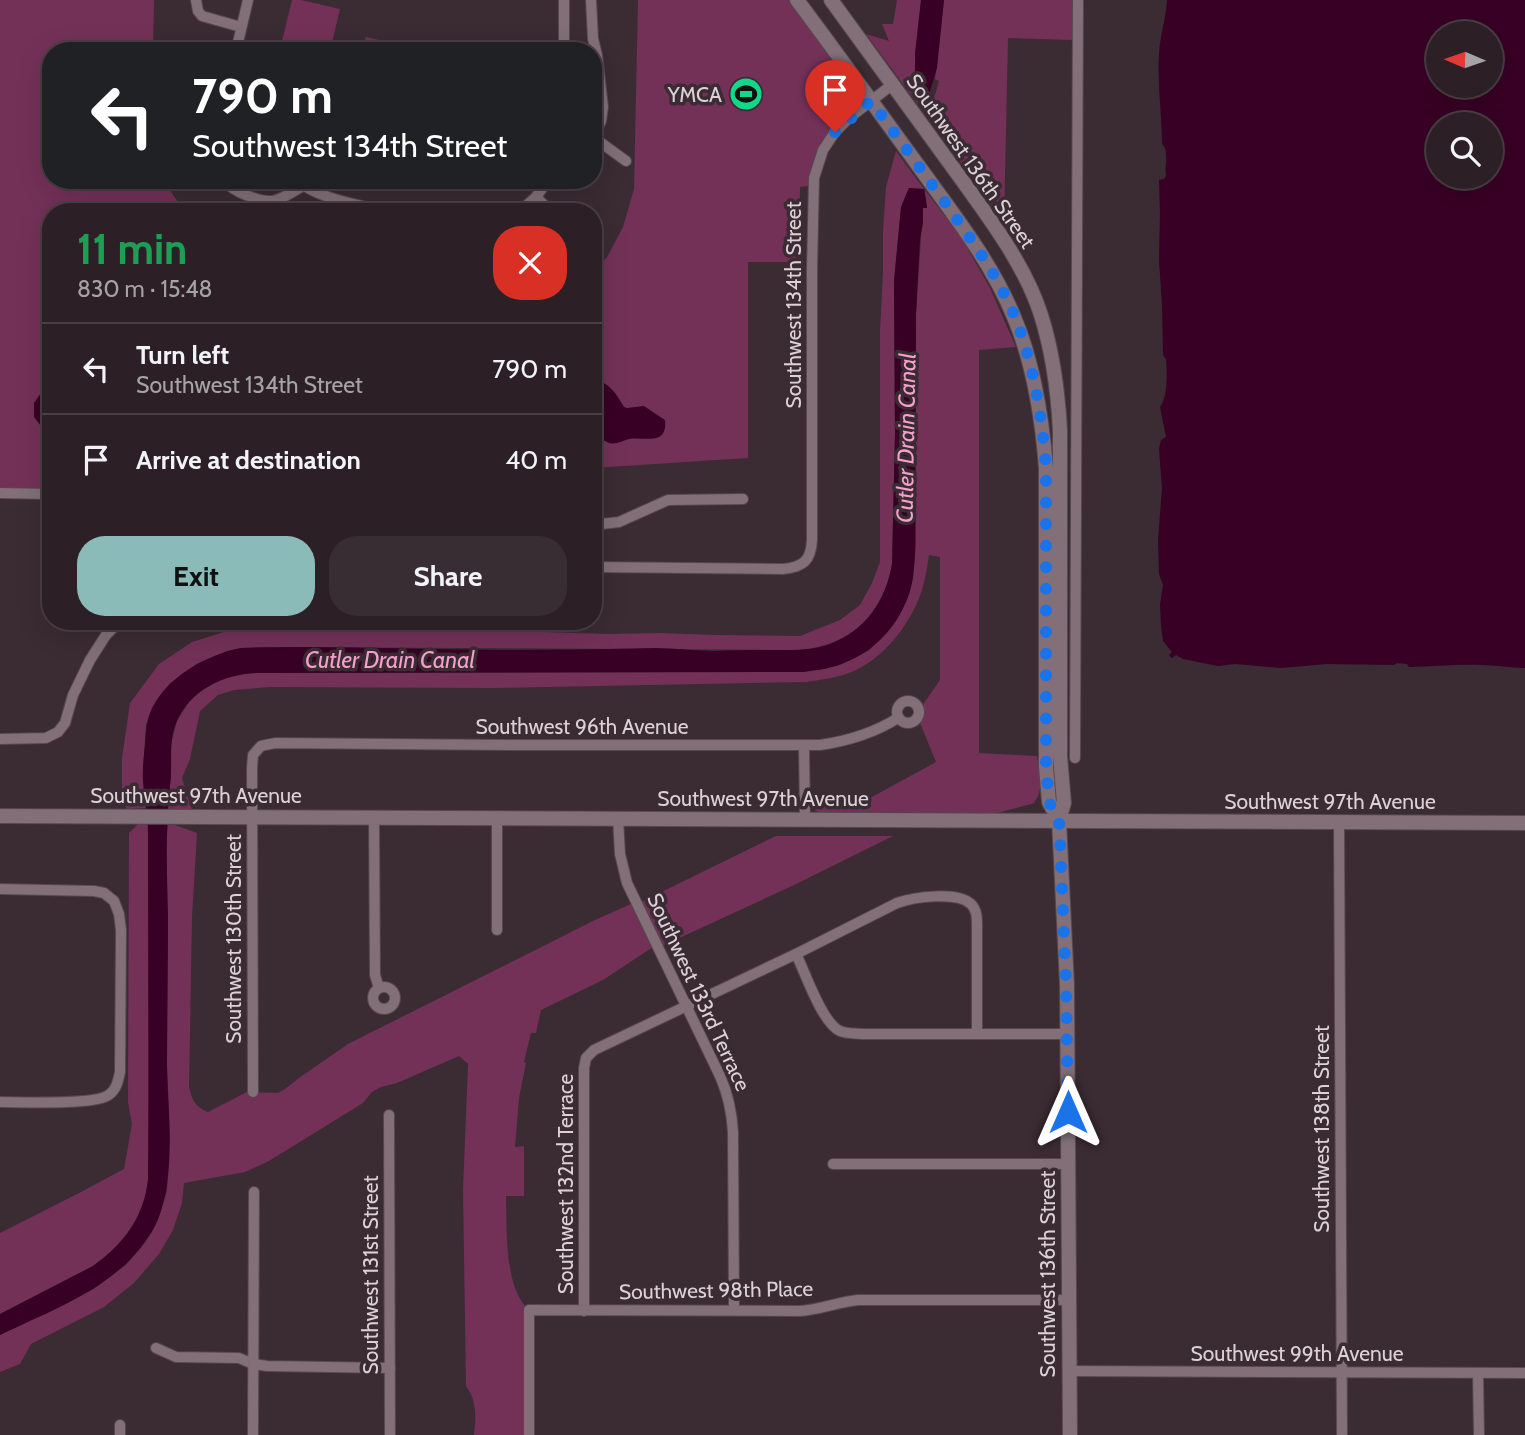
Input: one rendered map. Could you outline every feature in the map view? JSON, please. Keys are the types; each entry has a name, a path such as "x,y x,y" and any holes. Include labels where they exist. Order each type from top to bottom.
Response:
{"street":[{"path":"196,0 202,16 241,27"},
{"path":"238,42 248,0"},
{"path":"564,0 564,42"},
{"path":"591,0 594,42"},
{"name":"Southwest 136th Street","path":"797,0 962,226 993,274 1014,316 1028,358 1043,433 1046,468 1046,767 1049,802 1059,820"},
{"name":"Southwest 136th Street","path":"831,0 981,206 1021,270 1040,313 1058,395 1060,755 1064,803 1059,820 1067,1034 1070,1435"},
{"path":"1075,758 1078,0"},
{"name":"Southwest 134th Street","path":"602,567 783,569 798,566 808,557 812,548 813,184 821,156 831,137 892,84"},
{"path":"602,143 626,161"},
{"path":"235,189 263,202 280,199 292,189"},
{"path":"311,189 327,197 351,203"},
{"path":"529,203 542,189"},
{"path":"536,197 542,203"},
{"path":"0,493 42,494"},
{"path":"602,524 619,522 668,500 743,499"},
{"path":"0,738 46,738 62,728 94,653 111,630"},
{"name":"Southwest 96th Avenue","path":"261,746 272,743 804,746 848,740 870,733 898,718"},
{"name":"Southwest 130th Street","path":"253,1092 252,761 253,755 261,746"},
{"path":"804,746 805,820"},
{"name":"Southwest 97th Avenue","path":"0,816 1525,823"},
{"path":"374,817 375,975 379,988"},
{"name":"Southwest 133rd Terrace","path":"618,818 623,871 725,1087 730,1108 733,1133 734,1310"},
{"path":"497,819 497,930"},
{"name":"Southwest 138th Street","path":"1339,823 1342,1435"},
{"path":"0,889 104,893 114,901 120,914 121,939 120,1072 116,1086 106,1097 90,1100 0,1102"},
{"path":"687,1006 905,901 947,897 965,900 973,906 977,918 977,1034"},
{"path":"796,954 820,1006 831,1024 840,1030 1067,1034"},
{"name":"Southwest 132nd Terrace","path":"584,1311 586,1058 597,1048 687,1006"},
{"name":"Southwest 131st Street","path":"388,1115 390,1435"},
{"path":"833,1164 1068,1164"},
{"path":"253,1435 254,1192"},
{"name":"Southwest 98th Place","path":"529,1435 529,1310 810,1310 858,1300 1069,1300"},
{"path":"156,1348 176,1357 239,1358 267,1366 390,1368"},
{"name":"Southwest 99th Avenue","path":"1069,1371 1525,1373"},
{"path":"1478,1373 1479,1435"}],"shaded area":[{"path":"0,0 154,0 153,42 42,42 42,189 170,189 179,203 42,203 42,489 0,488"},
{"path":"292,0 340,9 332,42 282,41"},
{"path":"638,0 790,0 855,93 854,100 819,148 808,186 800,187 799,262 748,262 748,458 602,467 602,263 623,227 634,189"},
{"path":"897,0 921,0 915,54 916,78 911,79 915,99 930,102 934,98 939,81 935,79 944,0 1072,0 1072,40 1008,38 1004,221 866,34 889,41 882,24 893,24"},
{"path":"366,37 387,42 365,42"},
{"path":"896,151 924,189 909,188 901,207 894,281 892,564 881,599 862,625 835,641 800,650 267,647 227,651 198,663 169,684 146,724 143,771 146,808 127,809 122,800 122,758 130,703 159,664 192,642 230,630 480,630 800,636 840,620 860,605 880,562 880,331 886,187"},
{"path":"925,190 961,237 990,288 1016,347 979,350 979,753 1037,756 1040,786 1035,803 997,813 824,814 816,811 810,803 859,804 936,762 920,723 924,713 922,706 940,680 940,557 929,555 921,593 902,629 873,660 849,673 828,679 806,682 492,688 270,687 234,690 218,695 200,711 190,759 182,778 192,810 168,809 171,744 177,721 192,697 219,680 236,674 803,672 840,665 870,650 906,602 913,579 916,545 916,314 923,208 927,207"},
{"path":"138,824 148,824 149,1154 148,1187 144,1203 127,1234 93,1266 0,1314 0,1233 124,1169 132,1124 128,1102 129,833"},
{"path":"168,825 197,833 192,917 189,1087 195,1103 208,1112 247,1092 278,1093 348,1044 633,903 653,947 603,980 541,1010 536,1033 531,1033 524,1062 515,1147 524,1146 524,1196 506,1196 510,1268 518,1295 525,1306 526,1435 474,1435 474,1403 466,1386 463,1190 468,1064 459,1056 397,1083 381,1087 372,1092 363,1103 269,1161 245,1172 184,1183 182,1203 173,1230 159,1254 134,1283 104,1307 31,1344 20,1364 0,1372 0,1335 94,1289 126,1265 152,1232 167,1191 170,1136 167,1066"},
{"path":"776,836 893,836 662,946 641,902"}],"water":[{"path":"921,0 944,0 937,68 928,98 918,97 915,72"},
{"path":"1167,0 1525,0 1525,668 1486,665 1409,667 1407,664 1397,663 1281,668 1235,664 1218,666 1176,655 1172,658 1169,655 1172,652 1163,641 1161,626 1163,585 1159,574 1158,540 1162,489 1159,449 1161,440 1166,437 1160,407 1167,377 1166,359 1163,355 1159,260 1159,180 1166,176 1166,155 1162,144 1160,47"},
{"name":"Cutler Drain Canal","path":"909,188 924,189 927,208 923,208 916,314 915,554 908,596 901,613 888,632 871,648 852,660 803,672 256,673 219,681 198,693 182,711 176,723 171,747 167,819 167,1067 170,1152 165,1196 159,1216 137,1252 103,1282 63,1306 0,1335 0,1314 104,1258 131,1228 146,1193 148,834 143,767 146,728 156,700 176,679 201,662 241,648 795,650 823,646 854,631 879,602 892,564 894,281 901,207"},
{"path":"602,383 612,389 624,407 644,406 665,420 663,434 659,437 629,439 612,444 602,439"},
{"path":"42,392 41,426 34,417 34,403"}],"place":[{"name":"YMCA","path":"746,94"}],"route":[{"path":"835,132 871,101 962,226 993,274 1014,316 1028,358 1043,433 1046,468 1046,767 1049,802 1059,820 1068,1112"}]}
